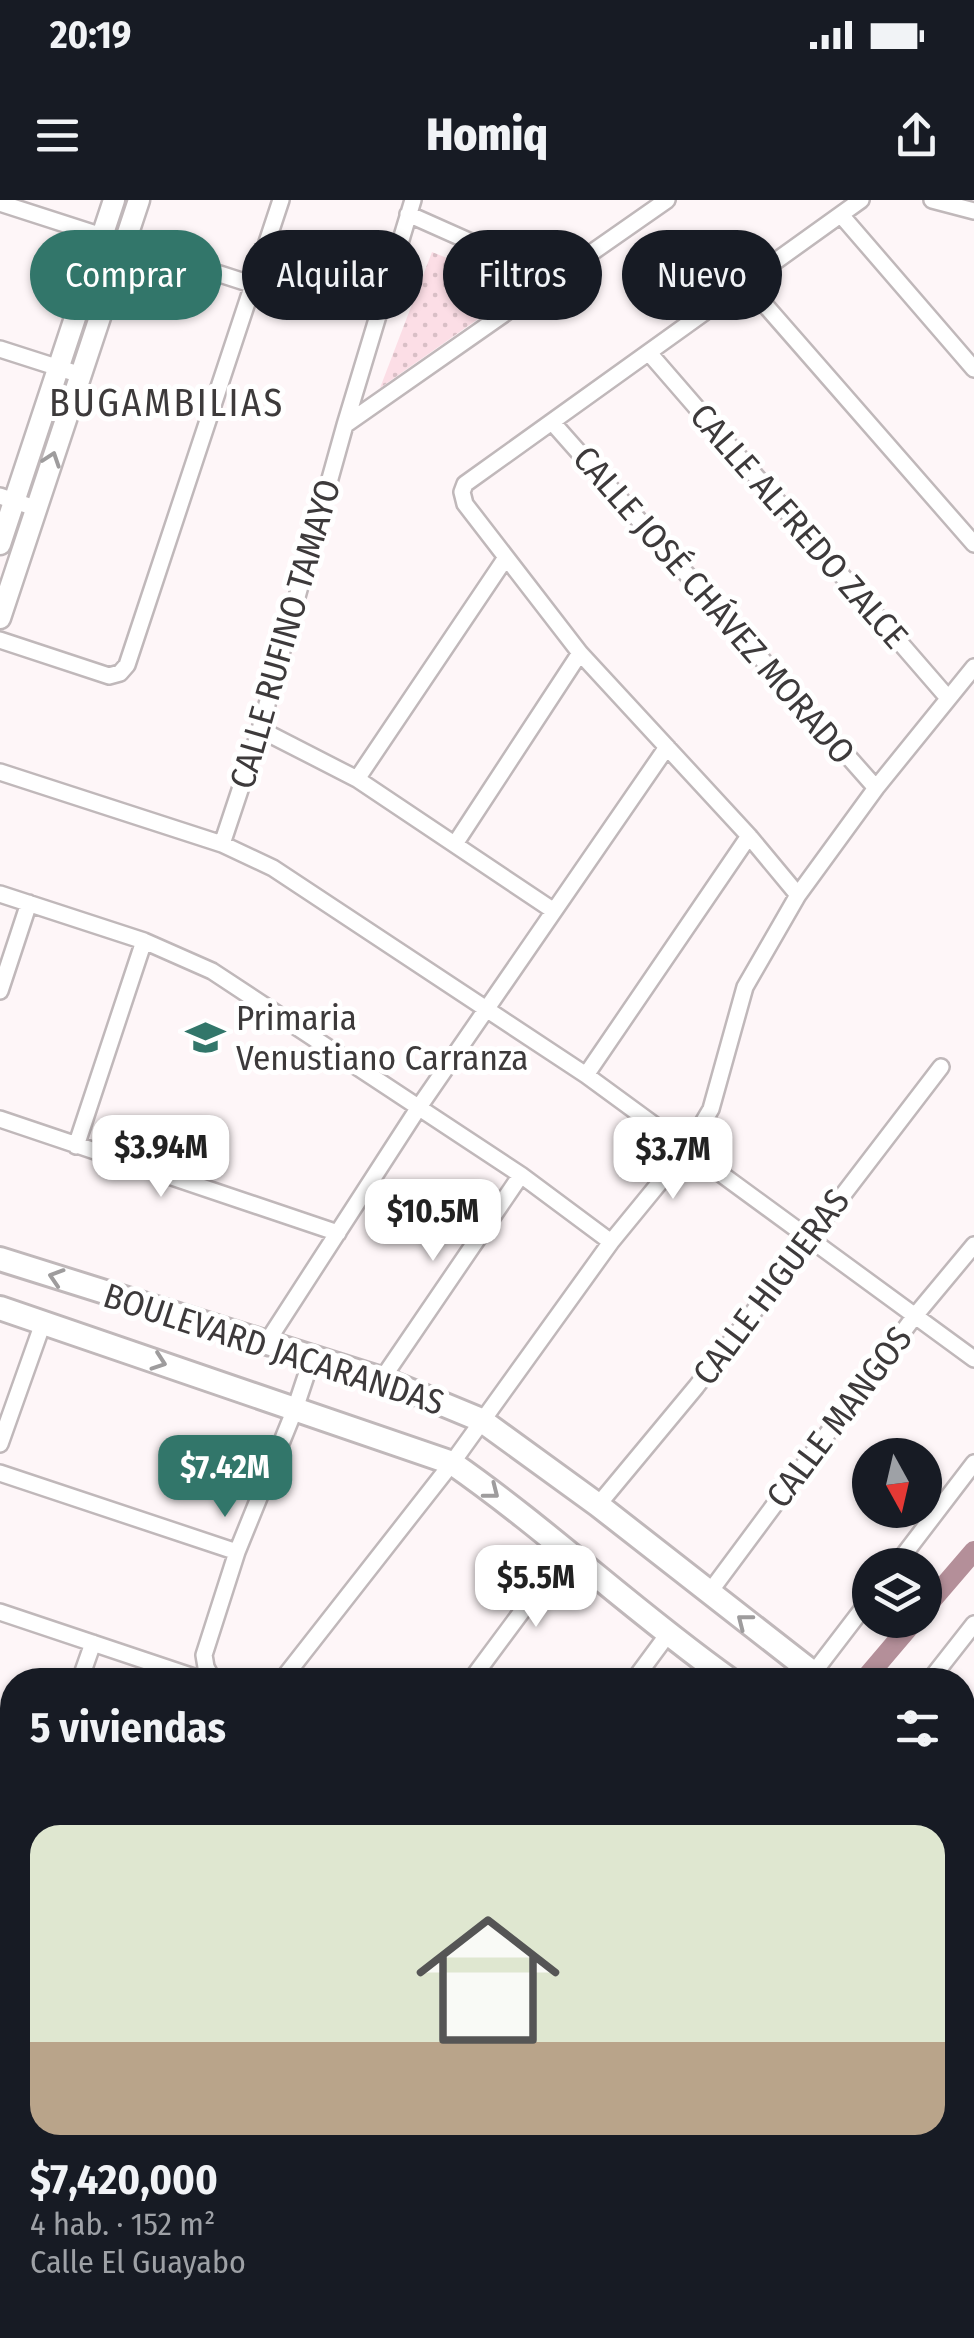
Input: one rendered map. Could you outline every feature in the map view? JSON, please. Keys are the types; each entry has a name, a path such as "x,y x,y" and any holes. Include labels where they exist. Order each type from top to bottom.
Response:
{"main road":[{"name":"BOULEVARD JACARANDAS","path":"0,1259 382,1379 481,1420 598,1506 802,1668"},
{"name":"BOULEVARD JACARANDAS","path":"0,1308 452,1463 714,1668"}],"street":[{"path":"106,230 114,200"},
{"path":"130,230 139,200"},
{"path":"272,230 281,200"},
{"path":"602,245 667,200"},
{"path":"782,256 861,200"},
{"path":"932,200 974,211"},
{"path":"0,203 85,230"},
{"path":"410,207 456,230"},
{"name":"CALLE RUFINO TAMAYO","path":"222,844 410,207"},
{"path":"841,215 974,369"},
{"path":"0,544 7,498 75,320"},
{"path":"0,618 100,320"},
{"path":"0,640 109,676 120,673 127,665 243,320"},
{"path":"345,425 495,320"},
{"path":"695,320 466,484 462,492 465,504 580,653 749,836 798,895"},
{"path":"778,320 974,544"},
{"path":"0,350 81,375"},
{"name":"CALLE ALFREDO ZALCE","path":"650,354 948,698"},
{"name":"CALLE JOSÉ CHÁVEZ MORADO","path":"552,422 876,788"},
{"path":"7,498 35,508"},
{"path":"357,780 505,558"},
{"path":"455,844 580,653"},
{"path":"291,1668 452,1463 611,1242 688,1148 711,1109 745,987 798,895 876,788 974,667"},
{"path":"258,732 357,780 554,912"},
{"path":"265,1345 418,1107 667,748"},
{"path":"0,772 222,844 273,868 586,1075 974,1359"},
{"path":"586,1075 749,836"},
{"path":"0,894 144,941 212,971 521,1175 611,1242"},
{"path":"0,991 29,904"},
{"path":"76,1146 144,941"},
{"name":"CALLE HIGUERAS","path":"598,1506 696,1387 941,1066"},
{"path":"0,1120 338,1233"},
{"path":"382,1379 521,1175"},
{"name":"CALLE MANGOS","path":"708,1593 914,1317 974,1245"},
{"path":"0,1444 43,1323"},
{"path":"207,1668 204,1655 237,1552 312,1358"},
{"path":"909,1548 974,1463"},
{"path":"0,1473 237,1552"},
{"path":"480,1668 566,1552"},
{"path":"0,1612 167,1668"},
{"path":"939,1668 974,1624"},
{"path":"822,1668 852,1625"},
{"path":"643,1668 668,1634"},
{"path":"84,1668 93,1643"}],"shaded area":[{"path":"432,252 443,256 443,320 477,320 380,388 406,320 423,320 423,276"}],"waterway":[{"path":"942,1588 974,1551"},
{"path":"874,1668 900,1638"}],"place":[{"name":"Primaria Venustiano Carranza","path":"206,1038"}],"district":[{"name":"BUGAMBILIAS","path":"167,403"}]}
